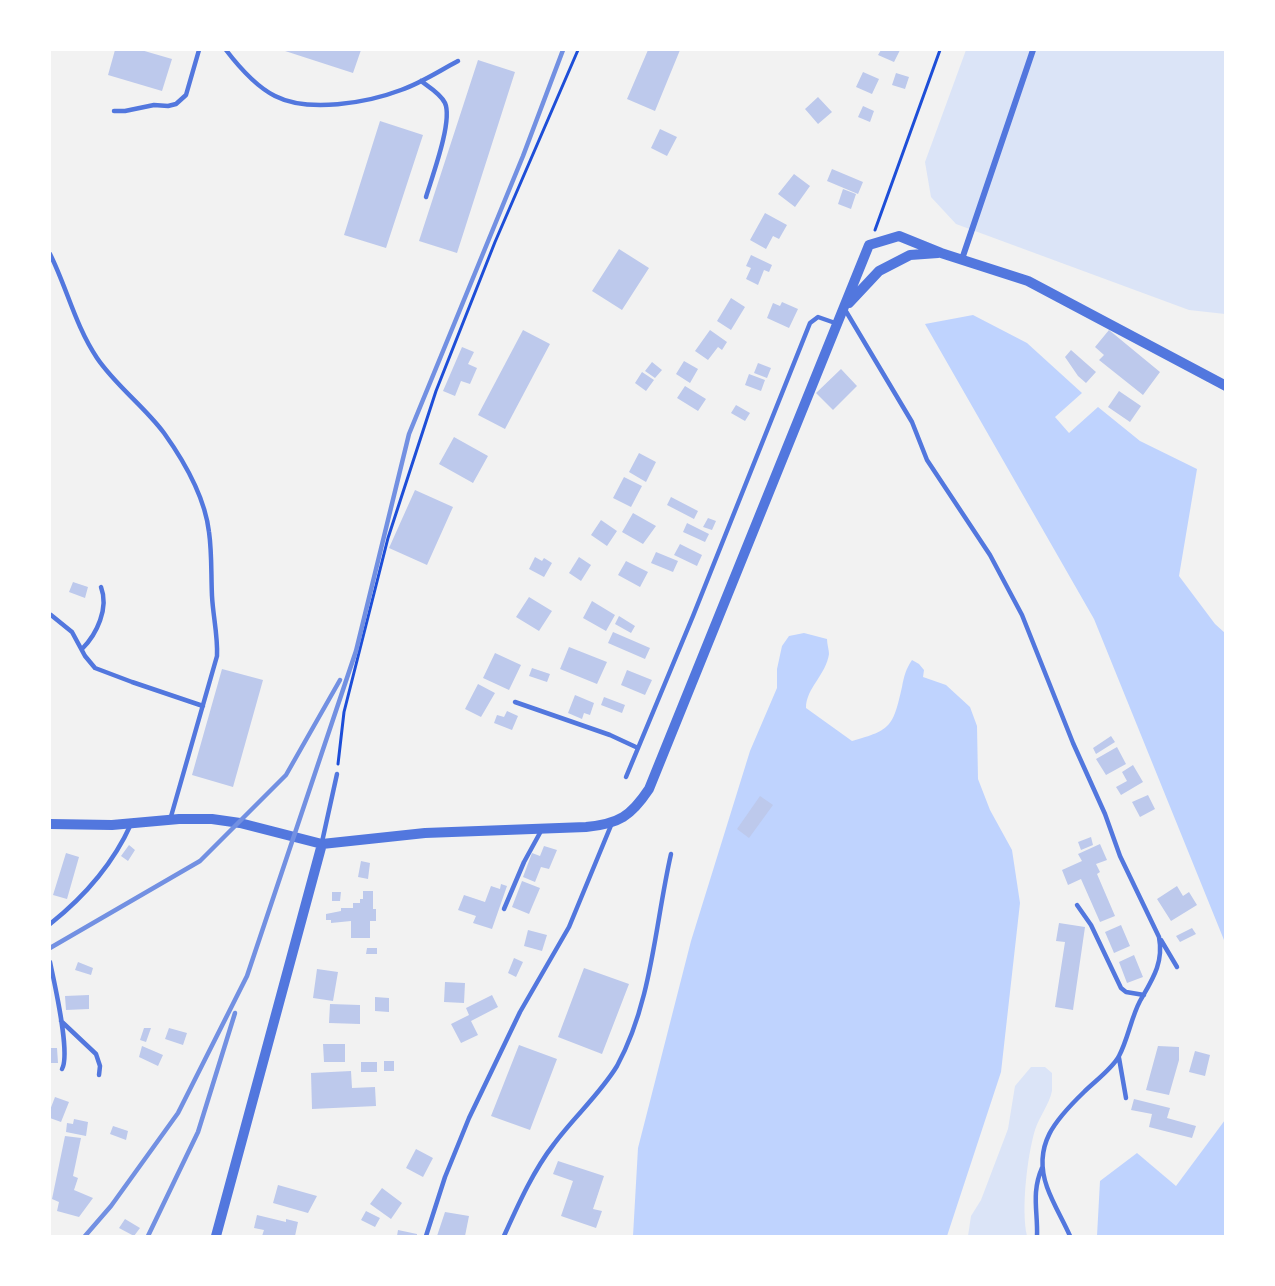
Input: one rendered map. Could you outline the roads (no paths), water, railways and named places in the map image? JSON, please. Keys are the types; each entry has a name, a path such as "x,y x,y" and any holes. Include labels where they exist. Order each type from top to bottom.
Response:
{"street":[{"path":"962,259 1033,50"},
{"path":"50,824 131,824 212,819 322,844 425,834 601,826 628,814 649,789 869,245 899,236 941,253 1028,281 1226,386"},
{"path":"844,308 879,271 910,255 941,253"},
{"path":"216,1236 322,844"}],"lane":[{"path":"114,111 154,105 168,106 182,100 186,95 199,50"},
{"path":"225,50 256,84 274,96 293,104 313,106 348,103 399,91 458,61"},
{"path":"421,81 445,102 447,111 439,152 426,197"},
{"path":"50,254 86,340 114,379 163,431 194,487 207,520 218,646 170,820"},
{"path":"844,308 912,422 927,460 990,555 1022,615 1073,743 1105,814 1120,856 1176,967"},
{"path":"626,777 810,323 818,317 838,324"},
{"path":"82,649 90,640 101,616 104,603 101,586"},
{"path":"51,615 72,632 95,668 203,706"},
{"path":"515,702 610,735 638,748"},
{"path":"322,844 337,774"},
{"path":"426,1236 436,1203 469,1118 520,1012 569,927 612,823"},
{"path":"50,924 67,911 92,885 119,848 131,824"},
{"path":"504,909 524,862 542,829"},
{"path":"504,1236 543,1160 612,1074 629,1040 642,1002 671,854"},
{"path":"1077,905 1091,925 1121,988 1126,992 1144,995"},
{"path":"1037,1236 1034,1214 1035,1190 1042,1168 1047,1138 1055,1123 1119,1058 1137,1008 1159,965 1161,952 1159,937"},
{"path":"50,962 61,1021 65,1060 62,1070"},
{"path":"61,1021 96,1054 100,1066 99,1075"},
{"path":"1119,1058 1126,1098"},
{"path":"1042,1168 1050,1196 1070,1236"}],"water":[{"path":"973,315 1027,343 1082,393 1055,417 1069,433 1098,407 1140,441 1197,469 1179,576 1215,624 1225,633 1225,963 1224,940 1094,619 925,324"},
{"path":"804,633 827,639 829,654 809,694 806,708 852,741 875,733 889,724 896,710 904,676 912,660 924,670 923,677 946,685 970,707 977,726 978,779 990,810 1012,850 1020,903 1001,1072 947,1236 633,1236 638,1148 691,941 750,751 777,688 777,669 782,646 789,636"},
{"path":"1225,1120 1225,1236 1097,1236 1100,1181 1137,1153 1176,1186"}],"railway":[{"path":"85,1236 111,1206 178,1113 247,976 356,651 409,434 523,156 563,50"},
{"path":"50,948 200,861 286,775 340,680"},
{"path":"148,1236 198,1132 235,1013"}]}
